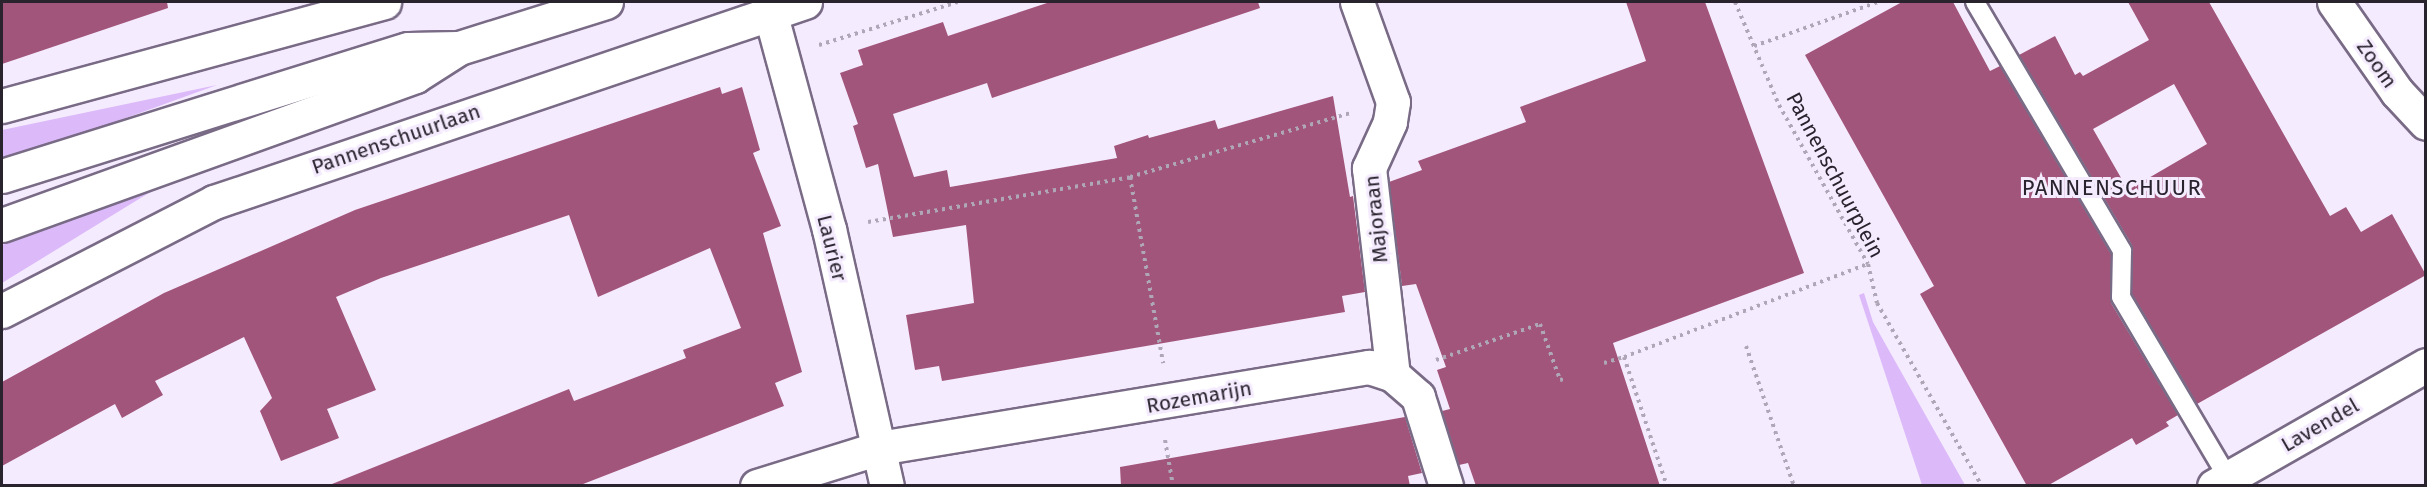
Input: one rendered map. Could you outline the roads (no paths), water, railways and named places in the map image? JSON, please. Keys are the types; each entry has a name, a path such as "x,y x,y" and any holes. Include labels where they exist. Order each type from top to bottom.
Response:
{"street":[{"path":"2,106 384,2"},
{"path":"2,225 415,76 459,48 606,2"},
{"name":"Pannenschuurlaan","path":"2,311 213,202 805,2"},
{"name":"Majoraan","path":"1357,2 1393,102 1390,122 1369,168 1393,375"},
{"name":"Zoom","path":"2334,2 2397,92 2426,123"},
{"name":"Laurier","path":"770,12 829,229 887,486"},
{"path":"2,176 408,49 459,48"},
{"name":"Lavendel","path":"2221,482 2426,365"},
{"name":"Rozemarijn","path":"757,486 879,448 1164,403 1369,367 1393,375 1418,397 1446,486"}],"lane":[{"path":"1975,2 2122,251 2121,297 2221,482"}],"district":[{"name":"PANNENSCHUUR","path":"2112,188"}]}
